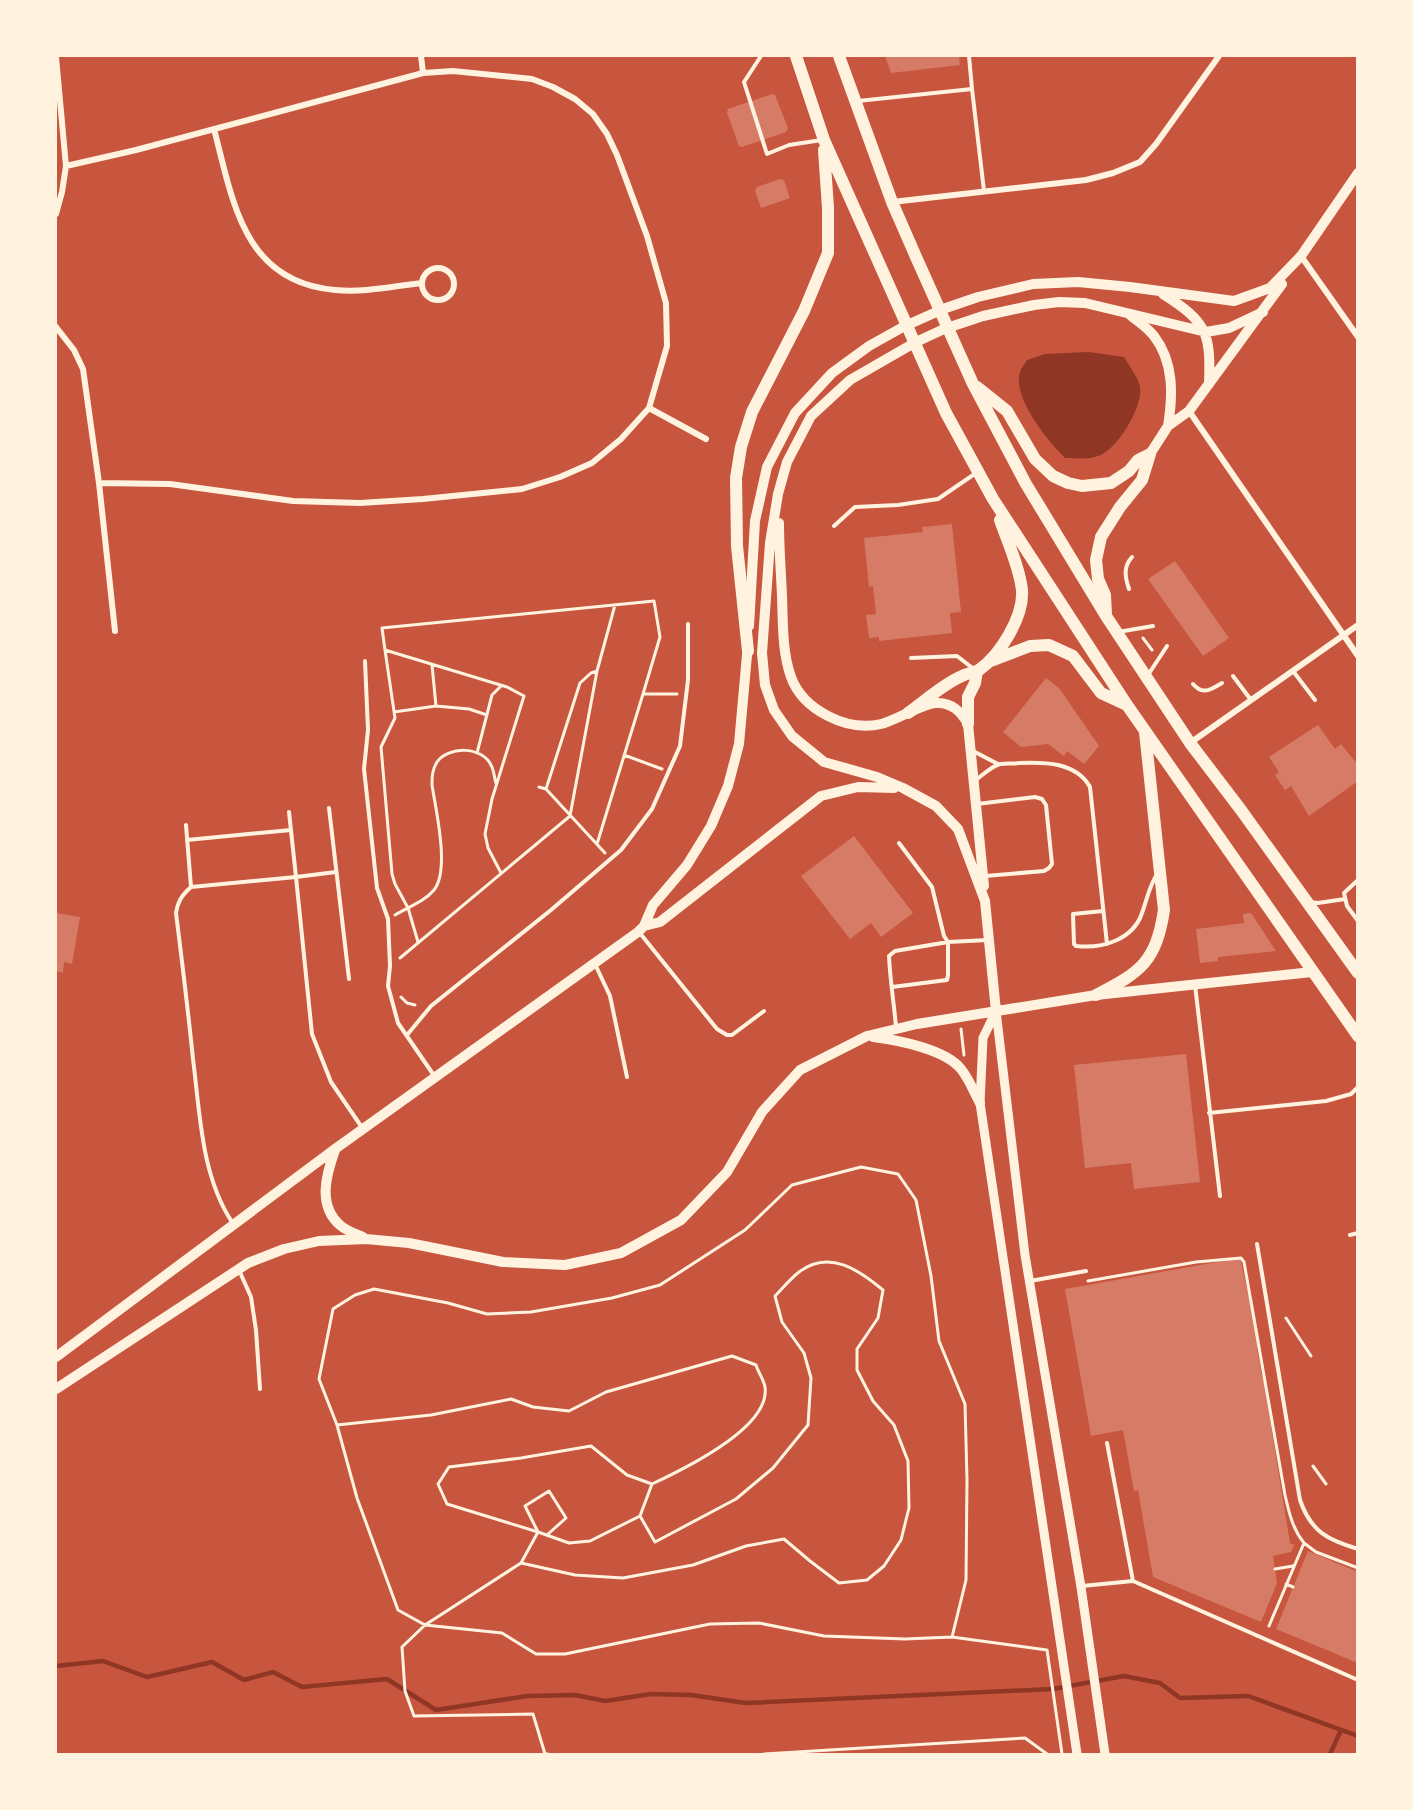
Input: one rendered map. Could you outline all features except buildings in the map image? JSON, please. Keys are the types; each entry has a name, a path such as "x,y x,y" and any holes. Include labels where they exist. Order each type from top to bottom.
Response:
{"highway":[{"path":"796,56 824,140 946,413 993,499 1127,705 1358,1036"},
{"path":"839,56 892,202 973,384 1026,484 1106,616 1148,676 1190,743 1358,973"},
{"path":"748,651 737,546 736,478 741,447 752,412 804,311 828,254 824,140"},
{"path":"973,384 1007,411 1035,459 1053,476 1068,483 1082,486 1111,483 1129,471 1138,460 1150,454"},
{"path":"1106,616 1105,595 1098,579 1096,560 1101,537 1120,507 1142,480 1150,454"},
{"path":"908,713 961,676 977,671 987,663 1010,635 1020,611 1022,593 1019,572 993,499"},
{"path":"987,663 1030,645 1049,645 1073,656 1101,693 1127,705"},
{"path":"968,724 968,697 975,683 977,671"},
{"path":"1096,995 1129,978 1149,959 1160,937 1164,910 1145,731"}],"main road":[{"path":"1150,454 1168,426 1189,411 1263,312 1358,173"},
{"path":"641,929 653,905 687,865 711,826 728,786 739,744 748,651 755,520 767,468 795,413 832,373 869,346 903,327 943,309 978,297 1032,284 1056,282 1130,286 1234,301 1270,288 1301,256"},
{"path":"1160,292 1183,307 1206,332 1210,356 1209,384"},
{"path":"980,876 958,829 936,807 903,788 877,777 824,762 792,736 774,710 765,685 762,653 770,543 778,494 787,462 811,416 850,380 944,329 983,316 1034,305 1059,302 1085,303 1206,332 1229,328 1263,312"},
{"path":"1126,312 1153,335 1165,356 1171,384 1168,426"},
{"path":"778,494 784,643 791,678 808,703 827,716 854,725 880,724 935,703 947,704 959,710 968,724 980,876 986,901 996,1011"},
{"path":"56,1357 335,1149 641,929 660,922 821,796 858,787 903,788"},
{"path":"56,1389 238,1269 284,1249 319,1241 366,1239 409,1243 503,1262 565,1265 621,1253 681,1220 728,1172 762,1112 800,1070 867,1036 996,1011 1096,995 1312,972"},
{"path":"867,1036 900,1041 934,1052 960,1068 980,1103"},
{"path":"335,1149 328,1170 325,1196 330,1215 342,1228 366,1239"}],"street":[{"path":"422,56 423,73"},
{"path":"892,202 1086,180 1113,173 1140,162 1156,144 1219,56"},
{"path":"56,57 66,166 56,214"},
{"path":"66,166 136,150 423,73 453,71 532,80 553,87 574,99 593,114 607,134 647,236 666,303 667,346 649,408 621,439 592,464 560,477 522,489 360,503 293,501 170,484 99,483"},
{"path":"214,129 236,210 246,235 271,266 309,286 336,290 422,283"},
{"path":"1301,256 1357,334"},
{"path":"440,268 453,276 455,284 453,292 442,300 433,300 426,295 422,283 426,273 440,268"},
{"path":"56,327 74,350 83,369 99,483 115,631"},
{"path":"649,408 706,439"},
{"path":"1189,411 1358,656"},
{"path":"1190,743 1358,625"},
{"path":"996,1011 983,1038 980,1103 1077,1755"},
{"path":"996,1011 1029,1281 1081,1587 1105,1755"}],"lane":[{"path":"761,56 744,82 767,154 789,145 824,140"},
{"path":"969,56 984,191"},
{"path":"855,101 972,89"},
{"path":"834,526 855,507 898,505 938,499 979,471"},
{"path":"1129,589 1124,575 1129,559 1132,557"},
{"path":"406,1035 431,1006 621,850 652,809 680,746 687,694 688,624"},
{"path":"1117,632 1153,626"},
{"path":"1148,676 1167,646"},
{"path":"911,658 957,656 977,671"},
{"path":"365,661 369,730 364,769 377,888 388,919 390,966 388,986 398,1023 435,1077"},
{"path":"1293,670 1315,700"},
{"path":"1233,676 1251,700"},
{"path":"1193,684 1201,691 1207,692 1222,683"},
{"path":"971,750 999,764 1051,763 1070,769 1085,778 1090,787 1107,944"},
{"path":"974,781 999,764"},
{"path":"976,804 1035,797 1042,799 1046,805 1052,864 1044,871 980,876"},
{"path":"329,808 349,979"},
{"path":"289,812 312,1034 331,1082 363,1130"},
{"path":"186,825 191,887"},
{"path":"187,840 291,830"},
{"path":"892,987 947,980 948,975 948,942 944,936 932,887 899,843"},
{"path":"1103,911 1073,914 1074,944 1080,946 1107,944 1129,933 1142,915 1148,888 1160,868"},
{"path":"234,1225 224,1210 214,1185 205,1148 176,913 177,903 191,887 336,872"},
{"path":"1358,880 1344,893 1358,921"},
{"path":"1306,902 1318,903 1345,899"},
{"path":"641,929 717,1029 732,1035 764,1011"},
{"path":"897,1029 889,956 895,951 948,942 989,939"},
{"path":"594,963 610,996 627,1077"},
{"path":"1195,984 1220,1196"},
{"path":"1209,1113 1326,1101 1351,1094 1358,1086"},
{"path":"1350,1235 1358,1233"},
{"path":"1257,1244 1300,1500 1306,1516 1322,1534 1335,1542 1358,1549"},
{"path":"238,1269 251,1297 260,1389"},
{"path":"1029,1281 1086,1271"},
{"path":"1107,1443 1133,1581"},
{"path":"1081,1587 1133,1581 1358,1680"}],"path":[{"path":"418,942 408,908 394,884 392,874 381,747 394,718 394,712 382,628 654,601 660,637 597,844"},
{"path":"398,959 570,816 597,670 615,605"},
{"path":"1143,638 1152,650"},
{"path":"385,650 501,686 524,696 496,785 485,834 488,848 501,873"},
{"path":"432,665 436,706"},
{"path":"546,789 580,682 597,670"},
{"path":"477,753 492,695 501,686"},
{"path":"643,694 687,694"},
{"path":"394,712 436,706 469,709 487,715"},
{"path":"388,919 424,900 440,880 443,866 432,773 438,761 447,754 462,750 477,753 484,756 491,764 496,785"},
{"path":"624,754 669,772"},
{"path":"539,787 546,789 611,859"},
{"path":"399,995 407,1004 415,1005"},
{"path":"961,1027 965,1045 964,1056"},
{"path":"952,1637 966,1580 967,1480 964,1404 939,1341 931,1276 916,1200 898,1174 861,1167 792,1185 745,1230 660,1285 612,1298 531,1312 487,1314 448,1303 374,1289 356,1295 333,1309 319,1379 337,1425 357,1498 398,1610 425,1625 502,1634 536,1654 565,1654 710,1624 759,1623 824,1636 905,1639 952,1637 1047,1650 1062,1755"},
{"path":"1082,1283 1196,1262 1241,1258 1244,1262 1288,1511 1297,1534 1304,1543 1316,1552 1358,1568"},
{"path":"521,1563 575,1575 623,1578 693,1565 746,1546 784,1539 839,1582 867,1580 884,1566 901,1540 909,1508 908,1461 894,1425 873,1401 857,1370 857,1348 878,1318 883,1290 858,1270 825,1261 800,1271 775,1296 782,1322 804,1353 811,1378 808,1425 773,1468 736,1499 655,1542 640,1516"},
{"path":"1286,1318 1311,1356"},
{"path":"337,1425 431,1415 511,1399 533,1407 569,1411 606,1392 732,1356 756,1365 765,1388 758,1414 732,1438 689,1467 652,1484 627,1475 591,1446 448,1467 438,1484 447,1504 569,1543 590,1541 640,1516 652,1484"},
{"path":"1312,1466 1326,1484"},
{"path":"538,1532 525,1506 549,1491 566,1518 546,1535"},
{"path":"538,1532 521,1563 425,1625 402,1647 405,1691 414,1716 533,1714 545,1754 548,1755"},
{"path":"1269,1626 1304,1543"},
{"path":"1275,1569 1293,1566"},
{"path":"1286,1584 1293,1587"},
{"path":"764,1755 1025,1738 1047,1755"}],"shaded area":[{"path":"1089,352 1124,357 1137,379 1140,395 1133,416 1113,446 1098,456 1090,458 1065,458 1041,430 1026,406 1021,394 1020,372 1027,360 1045,354"}],"waterway":[{"path":"56,1666 103,1661 147,1677 212,1662 244,1680 273,1672 302,1687 387,1679 436,1710 527,1696 575,1695 605,1701 651,1694 691,1695 746,1703 1053,1689 1124,1676 1160,1683 1180,1698 1248,1696 1358,1736"},
{"path":"1330,1754 1341,1730"}]}
